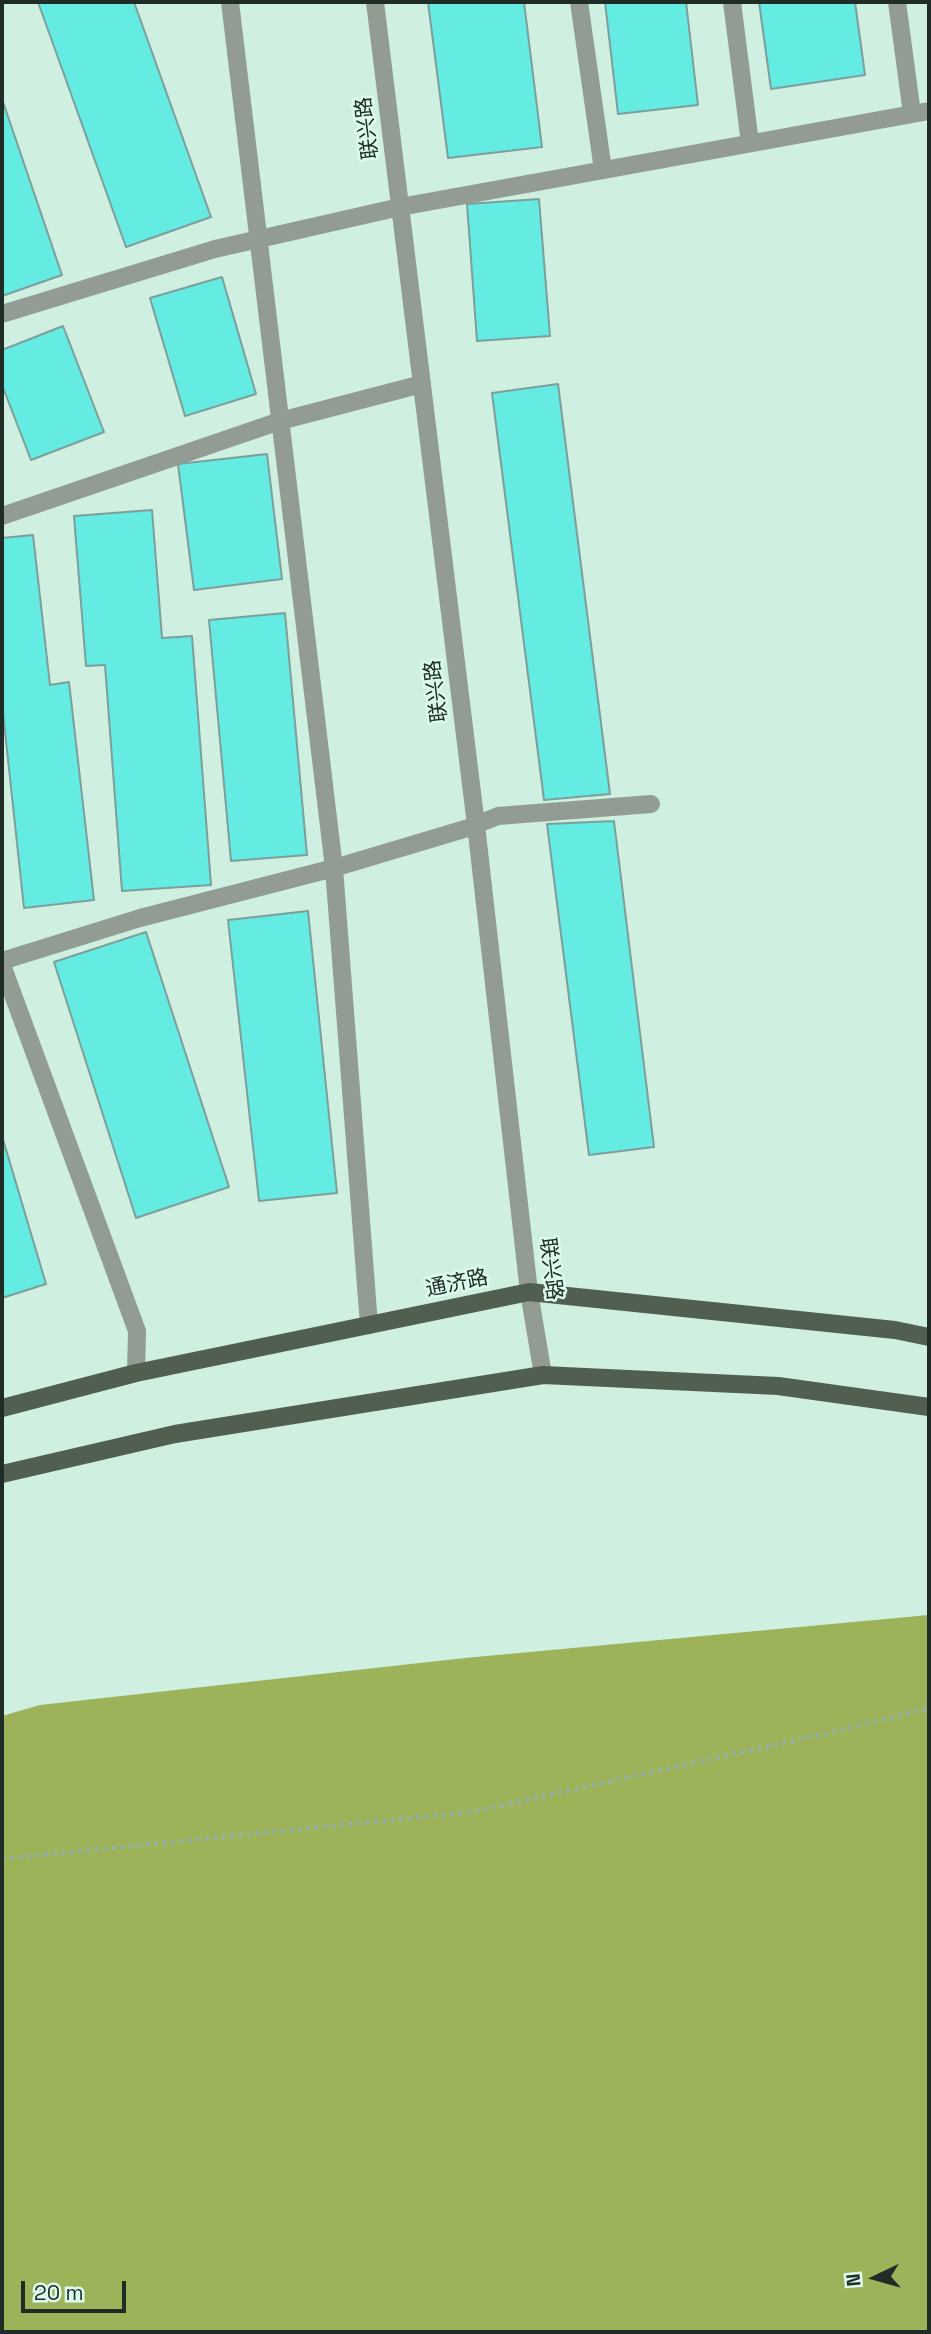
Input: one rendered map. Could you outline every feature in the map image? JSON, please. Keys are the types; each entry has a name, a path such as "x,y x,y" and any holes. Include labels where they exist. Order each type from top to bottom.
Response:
{"main road":[{"name":"通济路","path":"2,1408 136,1373 529,1292 895,1331 929,1337"},
{"path":"2,1474 175,1434 543,1375 778,1387 929,1407"}],"street":[{"path":"230,2 334,868 369,1325"},
{"name":"联兴路","path":"375,2 476,825 529,1292 543,1375"},
{"path":"579,2 603,170"},
{"path":"732,2 750,144"},
{"path":"2,314 215,249 400,207 921,112 897,2"},
{"path":"2,516 280,421 422,384"},
{"path":"136,1373 136,1331 2,963 140,918 334,868 498,816 651,804"}],"path":[{"path":"2,1859 472,1812 929,1708"}],"green space":[{"path":"929,1615 929,2332 2,2332 2,1716 40,1705 465,1658"}],"building":[{"path":"38,2 134,2 211,217 126,247"},
{"path":"428,2 524,2 542,147 448,158"},
{"path":"605,2 686,2 698,105 618,114"},
{"path":"759,2 855,2 865,75 771,89"},
{"path":"2,99 62,275 2,296"},
{"path":"539,199 550,336 477,341 467,204"},
{"path":"222,277 256,394 185,416 150,298"},
{"path":"63,326 104,432 31,460 2,385 2,350"},
{"path":"558,384 610,794 544,800 492,393"},
{"path":"267,454 282,579 194,590 178,464"},
{"path":"152,510 162,638 192,636 211,885 122,891 105,665 86,666 74,516"},
{"path":"33,535 50,685 69,682 94,900 24,908 2,704 2,538"},
{"path":"285,613 307,855 231,861 209,620"},
{"path":"614,821 654,1147 589,1155 547,824"},
{"path":"308,911 337,1193 259,1201 228,920"},
{"path":"146,932 229,1187 136,1218 54,962"},
{"path":"2,1136 46,1284 2,1298"}]}
